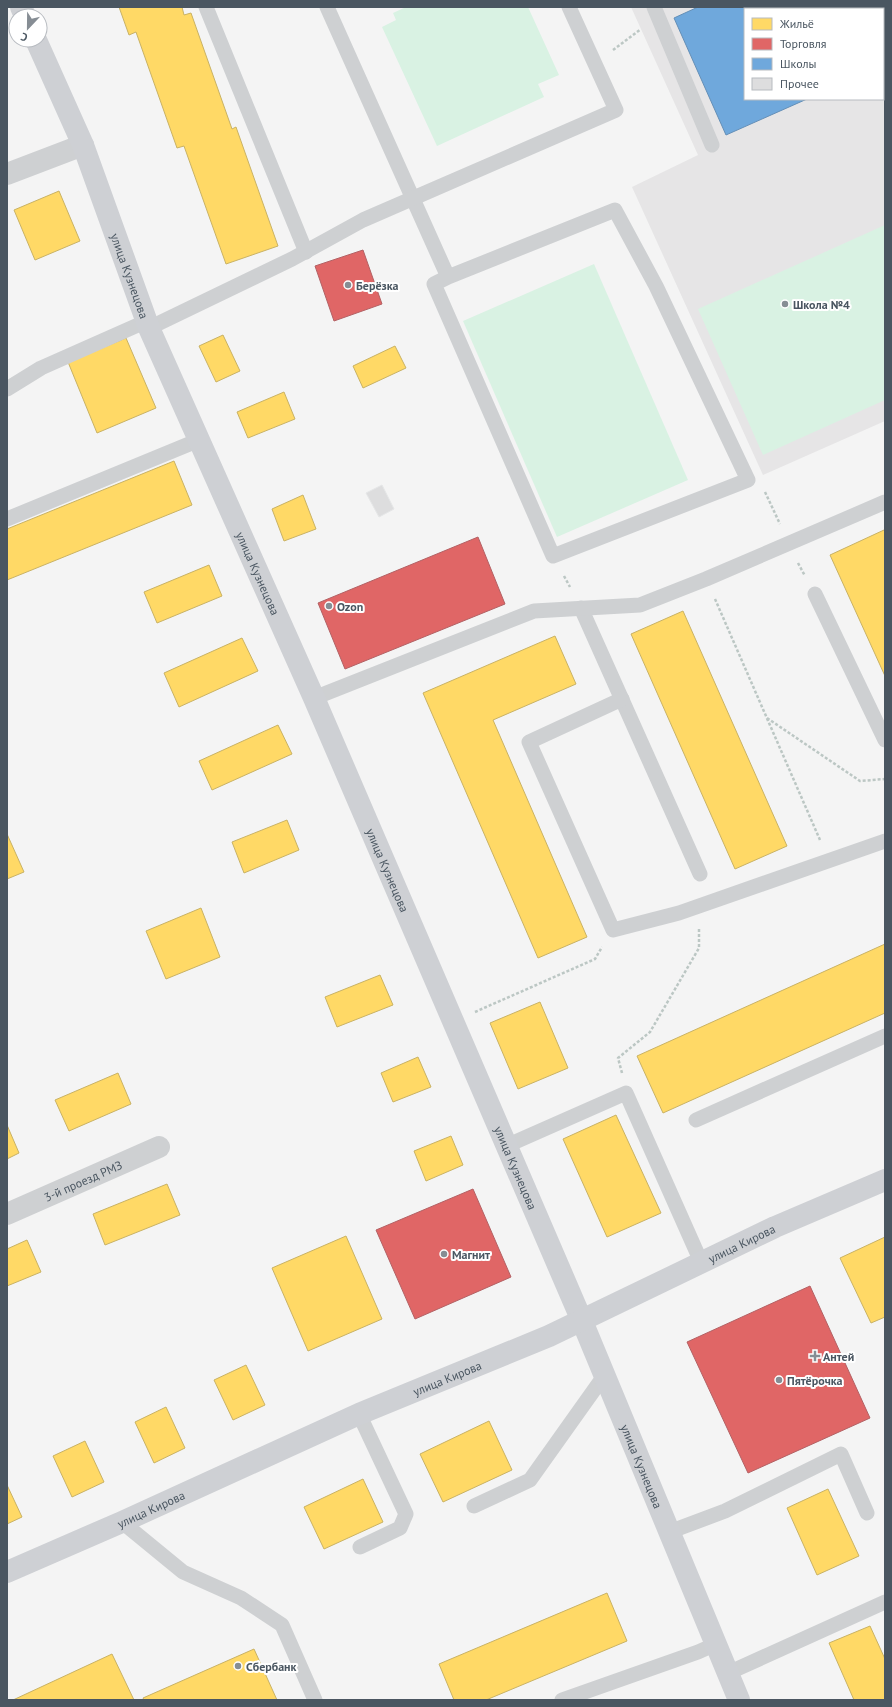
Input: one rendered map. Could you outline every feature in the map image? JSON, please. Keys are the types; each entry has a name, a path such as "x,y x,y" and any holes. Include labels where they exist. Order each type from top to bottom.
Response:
{"main road":[{"name":"улица Кузнецова","path":"40,48 82,145 148,325 314,698 582,1321 740,1700"},
{"name":"улица Кирова","path":"7,1572 122,1522 359,1414 582,1321 702,1264 775,1227 885,1180"}],"street":[{"path":"7,174 82,145"},
{"name":"3-й проезд РМЗ","path":"7,1214 159,1147"}],"lane":[{"path":"206,7 306,252"},
{"path":"326,7 448,277"},
{"path":"7,389 41,368 148,325 306,252 363,220 616,110 569,7"},
{"path":"656,12 712,145"},
{"path":"615,210 656,286 748,480 554,556 434,284 448,277 615,210"},
{"path":"7,519 199,440"},
{"path":"314,698 534,611 640,605 706,579 885,502"},
{"path":"815,594 885,740"},
{"path":"581,608 700,874"},
{"path":"622,699 529,742 613,930 698,907 885,841"},
{"path":"696,1120 885,1036"},
{"path":"506,1146 626,1093 702,1264"},
{"path":"474,1506 530,1480 604,1376"},
{"path":"359,1414 406,1514 400,1528 360,1547"},
{"path":"669,1532 725,1511 841,1454 867,1513"},
{"path":"122,1522 183,1572 241,1598 282,1625 315,1700"},
{"path":"728,1673 885,1602"},
{"path":"562,1700 698,1652 716,1644"}],"path":[{"path":"595,64 656,12"},
{"path":"743,469 757,477 788,543 815,594"},
{"path":"554,556 581,608"},
{"path":"706,579 829,861"},
{"path":"767,718 860,781 885,779"},
{"path":"626,1093 618,1058 650,1032 699,948 698,907"},
{"path":"453,1022 595,959 613,930"}],"shaded area":[{"name":"Школа №4","path":"631,7 885,7 885,421 763,475 632,187 698,155"}],"green space":[{"path":"406,7 528,7 559,75 538,84 544,97 437,146 382,27 396,20 393,13"},
{"path":"885,225 885,400 763,455 698,309"},
{"path":"594,264 688,480 557,537 463,321"}],"building: Жильё":[{"path":"119,7 182,7 184,15 191,13 232,129 236,127 278,246 226,264 184,146 177,148 136,32 129,35"},
{"path":"59,191 80,241 35,260 14,210"},
{"path":"223,335 240,371 216,382 199,346"},
{"path":"126,338 156,408 97,433 68,362"},
{"path":"395,346 406,368 363,388 353,366"},
{"path":"284,392 295,419 248,438 237,412"},
{"path":"174,461 192,505 7,580 7,529"},
{"path":"303,495 316,529 284,541 272,509"},
{"path":"884,530 885,533 885,676 830,555"},
{"path":"209,565 222,596 157,623 144,592"},
{"path":"683,611 787,846 735,869 631,634"},
{"path":"555,636 576,684 493,720 587,937 538,958 423,693"},
{"path":"242,638 258,671 179,707 164,673"},
{"path":"278,725 292,754 212,790 199,761"},
{"path":"287,820 299,850 244,873 232,842"},
{"path":"7,834 24,872 7,879"},
{"path":"201,908 220,957 166,979 146,931"},
{"path":"885,944 885,1013 663,1113 637,1056"},
{"path":"380,975 393,1005 337,1027 325,997"},
{"path":"540,1002 568,1068 518,1089 490,1023"},
{"path":"418,1057 431,1087 393,1102 381,1073"},
{"path":"118,1073 131,1104 69,1131 55,1100"},
{"path":"616,1115 661,1213 607,1237 563,1139"},
{"path":"7,1125 19,1153 7,1159"},
{"path":"451,1136 463,1165 426,1181 414,1151"},
{"path":"167,1184 180,1215 105,1245 93,1214"},
{"path":"346,1236 382,1319 308,1351 272,1268"},
{"path":"885,1237 885,1317 871,1323 840,1258"},
{"path":"27,1240 41,1272 7,1286 7,1249"},
{"path":"246,1365 265,1405 233,1420 214,1380"},
{"path":"166,1407 185,1448 154,1463 135,1422"},
{"path":"489,1421 512,1470 443,1502 420,1454"},
{"path":"85,1441 104,1482 72,1497 53,1456"},
{"path":"363,1479 383,1522 324,1549 304,1507"},
{"path":"7,1485 22,1517 7,1524"},
{"path":"828,1489 859,1556 817,1575 787,1508"},
{"path":"607,1593 627,1641 486,1700 454,1700 439,1664"},
{"path":"870,1626 885,1659 885,1700 854,1700 829,1643"},
{"path":"254,1649 277,1700 144,1700 143,1698"},
{"path":"112,1654 134,1700 13,1700"}],"building: Торговля":[{"name":"Берёзка","path":"363,250 382,304 334,321 315,266"},
{"path":"478,537 505,604 345,669 318,603"},
{"name":"Магнит","path":"473,1189 511,1277 415,1319 376,1230"},
{"name":"Пятёрочка","path":"810,1286 870,1418 748,1473 687,1342"}],"building: Школы":[{"path":"698,7 809,7 744,8 744,100 805,100 726,135 674,18"},
{"path":"885,7 885,38 884,8 848,8"}],"building: Прочее":[{"path":"382,485 394,509 379,517 366,493"}],"place":[{"name":"Берёзка","path":"348,285"},
{"name":"Школа №4","path":"785,304"},
{"name":"Ozon","path":"329,606"},
{"name":"Магнит","path":"444,1254"},
{"name":"Антей","path":"815,1356"},
{"name":"Пятёрочка","path":"779,1380"},
{"name":"Сбербанк","path":"238,1666"}]}
